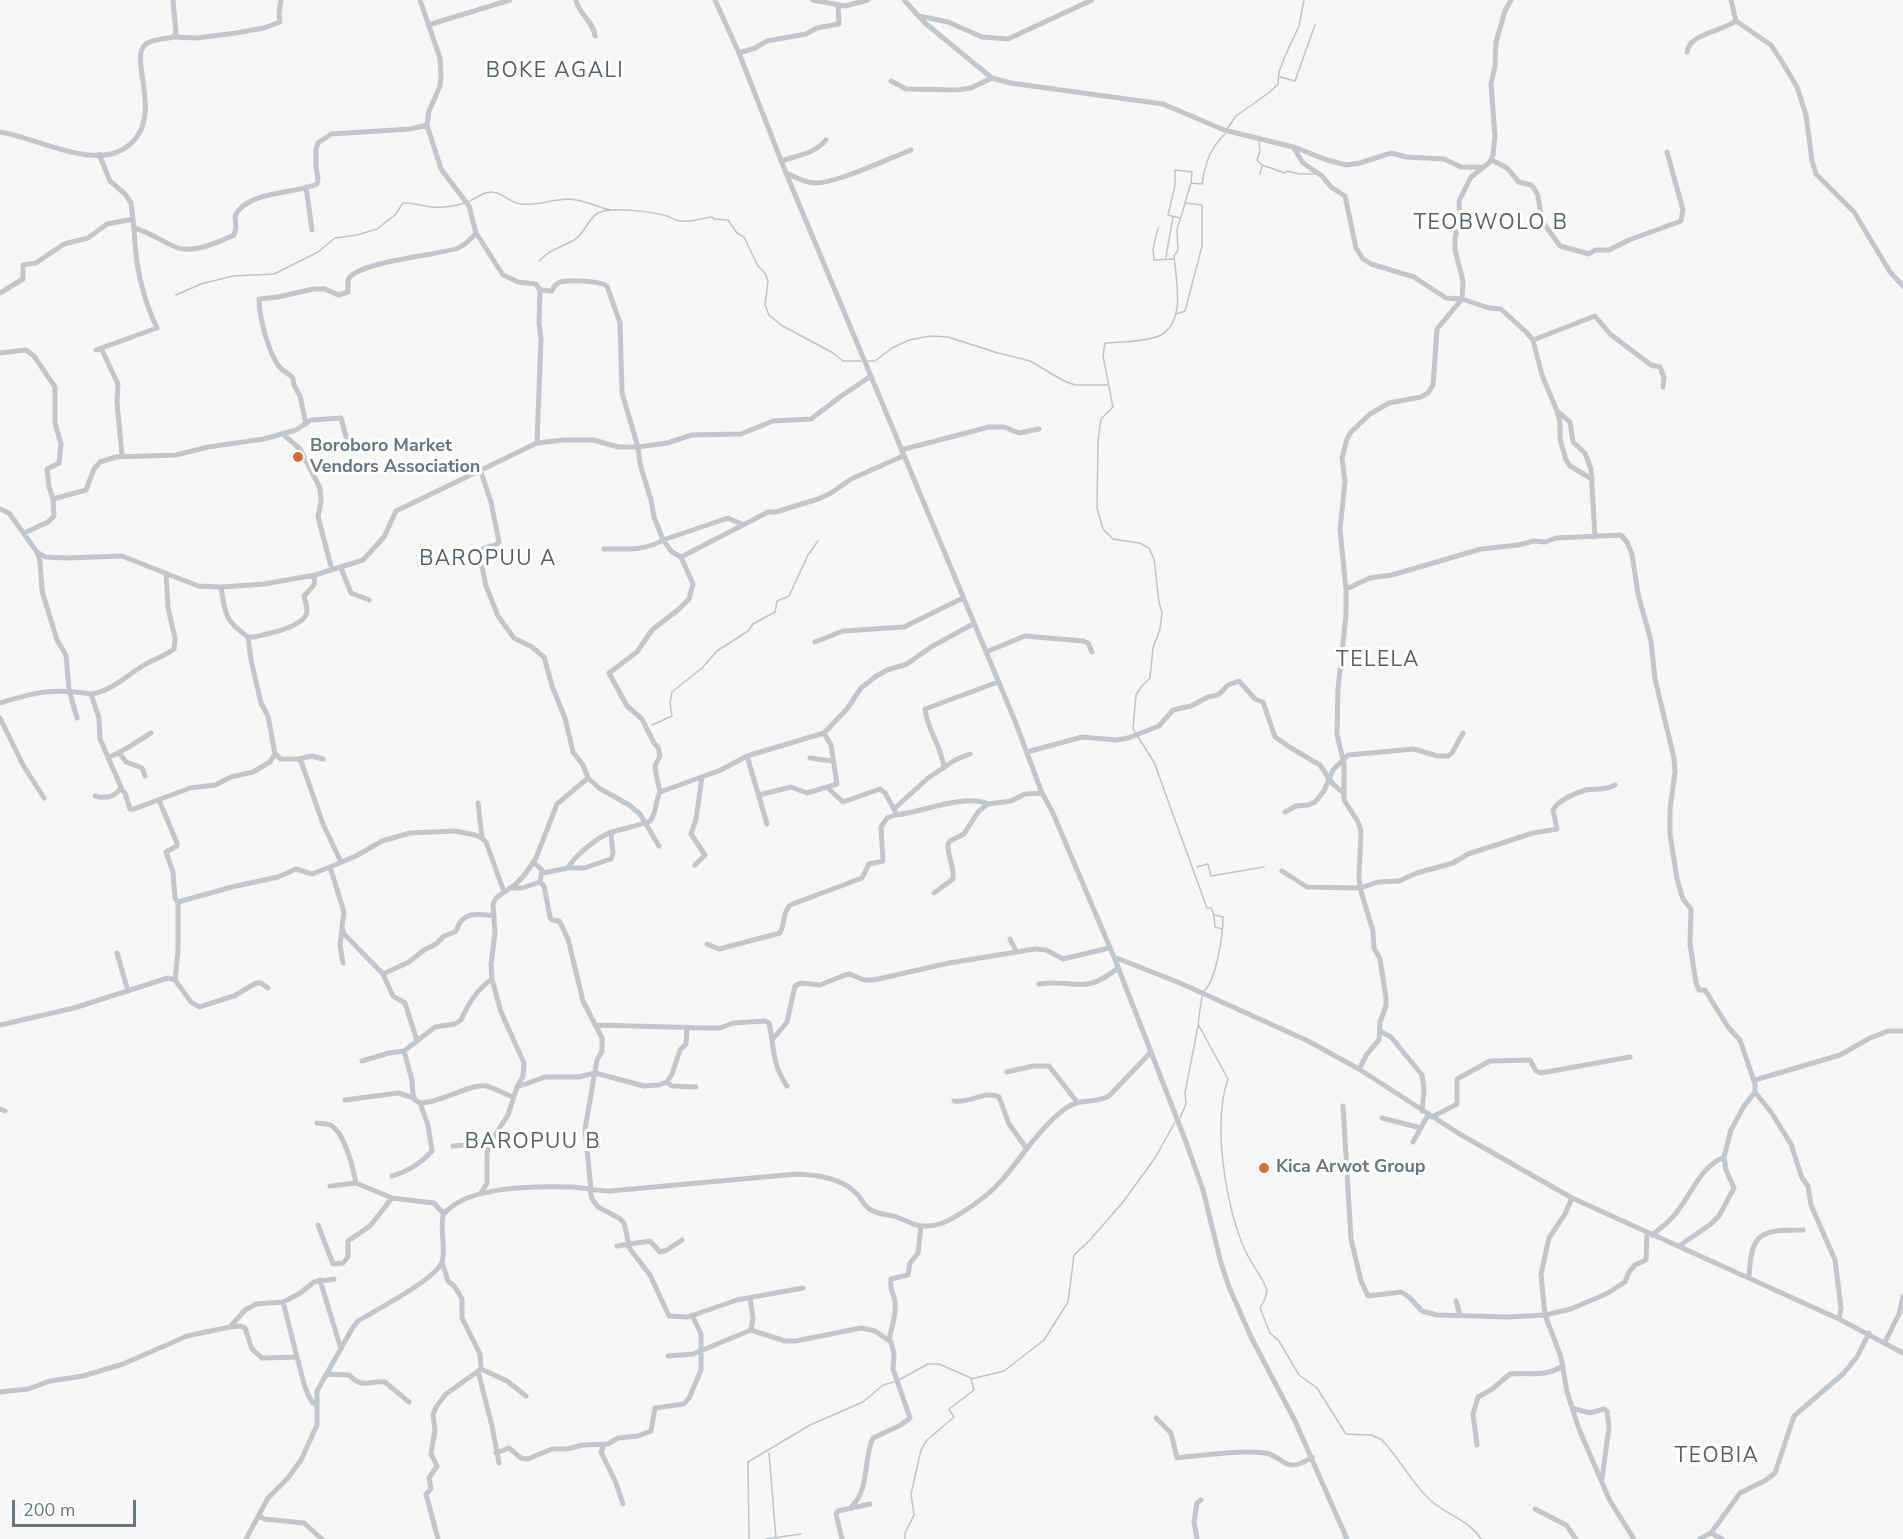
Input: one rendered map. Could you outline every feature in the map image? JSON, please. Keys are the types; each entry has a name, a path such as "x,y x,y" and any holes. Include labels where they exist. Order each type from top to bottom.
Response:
{"street":[{"path":"173,0 176,33 173,37"},
{"path":"0,132 61,150 99,154 111,153 128,146 145,121 147,102 141,69 142,48 145,44 173,37 206,37 264,28 280,22 281,0"},
{"path":"420,0 438,50 441,77 438,92 429,111 427,125 441,169 469,206 477,233 503,275 518,282 536,284 540,290 541,339 537,443"},
{"path":"428,25 510,0"},
{"path":"576,0 579,10 594,29 595,36"},
{"path":"715,0 739,53 781,161 986,652 1042,793 1114,957 1195,1166 1229,1287 1251,1337 1283,1395 1347,1539"},
{"path":"813,0 838,5 854,5 868,0"},
{"path":"904,0 919,16 992,78 1010,83 1162,104 1224,130 1293,147 1346,165 1360,164 1391,153 1406,157 1444,159 1461,167 1485,166"},
{"path":"919,16 948,22 982,37 1008,39 1092,0"},
{"path":"1359,1069 1367,1054 1378,1041 1386,998 1380,959 1375,952 1373,931 1360,888 1361,831 1358,822 1345,803 1343,760 1337,734 1346,589 1340,529 1345,482 1342,458 1347,439 1362,421 1382,406 1416,399 1428,393 1433,386 1437,329 1462,299 1463,281 1455,250 1455,237 1460,221 1459,201 1471,177 1491,160 1495,136 1491,84 1495,66 1496,42 1505,11 1511,0"},
{"path":"1731,0 1736,21 1771,45 1780,57 1798,92 1806,115 1816,174 1854,212 1890,272 1903,286"},
{"path":"739,53 768,41 806,34 817,28 839,24 838,5"},
{"path":"1687,52 1688,46 1695,39 1724,29 1736,21"},
{"path":"891,81 906,89 957,90 970,88 992,78"},
{"path":"134,228 149,232 177,248 201,246 234,235 235,216 244,204 317,184 316,149 318,143 331,134 410,129 427,125"},
{"path":"781,161 812,151 826,140"},
{"path":"1293,147 1304,163 1345,196 1356,248 1363,259 1371,264 1414,277 1446,298 1462,299 1489,308 1501,309 1533,340 1542,375 1557,411 1560,439 1567,463 1592,479"},
{"path":"786,173 812,183 820,183 911,150"},
{"path":"1491,160 1507,168 1519,182 1534,188 1538,196 1542,220 1560,246 1589,254 1595,250 1609,250 1629,240 1682,221 1683,210 1667,152"},
{"path":"99,154 110,181 128,197 132,208 134,245 142,286 157,328 98,349 118,384 117,402 122,455"},
{"path":"306,187 312,230"},
{"path":"0,293 23,279 23,265 36,263 64,244 88,238 107,225 133,219"},
{"path":"306,424 300,396 293,378 279,366 274,357 259,299 318,288 338,295 346,294 348,280 354,272 387,262 418,258 458,248 477,233"},
{"path":"540,290 552,291 557,283 562,282 598,282 607,286 620,323 622,393 638,447 640,464 654,509 654,517 663,540 672,552 681,557 693,584 689,598 652,630 637,652 609,673 627,706 642,719 658,747 660,756 655,766 660,792"},
{"path":"1533,340 1595,316 1610,334 1652,365 1660,367 1664,377 1662,387"},
{"path":"0,354 26,351 34,356 54,384 55,423 61,449 59,463 47,469 54,516 48,522 24,533"},
{"path":"37,552 48,558 122,556 190,584 221,587 264,584 315,575 363,560 375,549 388,531 396,511 537,443 593,440 619,447 638,447 667,443 692,435 741,434 773,421 811,419 871,376"},
{"path":"1557,411 1570,422 1573,442 1585,453 1591,469 1596,537"},
{"path":"52,499 86,490 92,473 100,462 122,455 176,455 208,447 249,442 284,435 314,419 342,418 348,444"},
{"path":"681,557 768,512 776,512 831,494 851,479 902,453 989,427 1004,427 1019,433 1039,429"},
{"path":"284,435 300,449 320,488 321,501 318,517 332,570"},
{"path":"480,470 491,502 499,542 479,552 486,586 494,607 513,638 532,647 544,657 552,686 565,718 573,752 584,765 588,778 599,788 640,814 659,846"},
{"path":"0,509 9,513 37,552 47,613 58,644 68,661 69,690 77,718"},
{"path":"604,549 635,549 728,518 743,525"},
{"path":"1346,589 1370,578 1425,566 1481,549 1534,541 1622,535 1630,550 1651,641 1655,679 1674,758 1670,834 1681,894 1692,914 1690,944 1696,983 1699,990 1705,990 1728,1027 1738,1036 1755,1080 1755,1092 1744,1106 1731,1130 1724,1157 1726,1170 1734,1188 1719,1216 1679,1246"},
{"path":"341,568 351,593 369,600"},
{"path":"0,703 33,693 69,690 91,694 102,691 140,667 169,653 174,648 175,638 168,608 166,574"},
{"path":"248,637 287,628 304,618 307,610 304,596 314,585 315,575"},
{"path":"221,587 227,619 248,637 261,703 268,716 275,754 281,759 312,756 323,759"},
{"path":"815,642 843,631 904,627 963,598"},
{"path":"568,868 579,854 604,835 646,823 654,816 655,801 660,792 721,770 747,756 824,733 847,708 861,688 875,677 887,670 908,664 932,647 974,624"},
{"path":"986,652 1025,636 1083,641 1088,643 1092,652"},
{"path":"1027,752 1082,737 1097,736 1116,740 1128,738 1159,726 1173,710 1191,706 1208,697 1218,695 1228,685 1239,681 1255,699 1263,702 1275,737 1320,765 1343,793"},
{"path":"944,768 940,748 934,738 925,709 998,682"},
{"path":"91,694 99,718 100,739 130,808 142,807 190,788 215,785 231,777 252,772 270,762 275,754"},
{"path":"0,718 23,765 44,798"},
{"path":"759,795 791,787 807,792 828,788 838,782 832,761 831,745 824,733"},
{"path":"1285,813 1296,806 1315,802 1324,791 1333,770 1350,754 1374,754 1399,749 1416,749 1437,756 1448,756 1452,753 1462,733"},
{"path":"109,757 120,754 128,746 151,734"},
{"path":"120,754 126,762 142,768 145,776"},
{"path":"706,944 719,949 780,933 784,912 790,905 862,879 869,864 883,861 881,827 887,818 921,784 960,757 970,754"},
{"path":"747,756 767,824"},
{"path":"810,758 832,761"},
{"path":"298,759 304,766 323,824 341,862"},
{"path":"695,865 705,855 691,834 696,819 702,777"},
{"path":"480,1194 487,1183 487,1154 490,1143 508,1115 523,1076 524,1063 501,1012 492,979 491,964 495,934 493,904 496,898 526,873 551,822 557,804 588,778"},
{"path":"1282,871 1307,887 1360,888 1378,882 1399,881 1417,873 1449,865 1468,854 1533,833 1557,829 1553,809 1557,804 1584,791 1607,789 1614,785"},
{"path":"828,788 843,802 878,788 885,793 895,812"},
{"path":"95,796 108,797 121,789"},
{"path":"895,812 980,801 988,804 1011,801 1025,794 1042,793"},
{"path":"159,800 177,843 177,846 166,852 174,881 175,898 178,902 178,951 175,980"},
{"path":"478,803 482,838 489,848 496,876 504,892"},
{"path":"934,893 954,877 948,853 950,841 964,834 978,812 988,804"},
{"path":"178,902 232,886 278,877 296,869 312,874 318,873 382,842 410,833 455,831 482,838"},
{"path":"543,873 568,868 584,868 611,859 613,831"},
{"path":"533,862 540,866 543,873 540,882"},
{"path":"330,867 344,912 340,945 343,963"},
{"path":"510,888 522,888 540,882"},
{"path":"540,882 544,886 550,917 552,920 559,921 568,939 583,1000 603,1045 590,1089 585,1129 592,1199 598,1207 624,1223 629,1245 655,1284 668,1316 681,1318 737,1300 803,1288"},
{"path":"383,974 409,962 444,936 455,932 460,923 469,915 492,915"},
{"path":"342,926 347,939 383,974 393,996 405,1003 417,1041"},
{"path":"1010,939 1016,951"},
{"path":"773,1039 788,1022 795,986 801,983 820,985 850,974 864,980 874,980 1016,951 1044,949 1064,959 1109,948"},
{"path":"117,952 128,991"},
{"path":"1114,957 1230,1005 1308,1041 1359,1069 1427,1114 1512,1165 1572,1198 1839,1319 1903,1353"},
{"path":"1039,984 1078,986 1090,984 1118,968"},
{"path":"0,1025 74,1008 168,978 175,980 190,1002 199,1007 234,996 257,983 268,988"},
{"path":"362,1061 404,1051 435,1027 454,1024 461,1020 465,1007 471,999 484,984 492,979"},
{"path":"595,1025 720,1028 733,1023 765,1021 769,1023 773,1039 774,1060 787,1086"},
{"path":"517,1087 545,1077 578,1077 595,1073 644,1086 659,1085 667,1082 672,1074 680,1050 686,1044 687,1027"},
{"path":"1380,1031 1391,1037 1422,1075 1427,1114 1413,1142"},
{"path":"1755,1080 1840,1055 1888,1031 1903,1031"},
{"path":"404,1051 414,1098"},
{"path":"499,1463 479,1370 480,1354 462,1318 462,1299 455,1287 448,1281 442,1262 442,1215 456,1203 480,1194 511,1188 570,1187 610,1191 777,1175 816,1175 832,1179 852,1190 873,1211 899,1217 921,1226 942,1224 981,1200 1001,1182 1027,1149 1064,1109 1077,1102 1100,1100 1109,1096 1151,1052"},
{"path":"1427,1114 1457,1104 1457,1079 1489,1062 1530,1060 1536,1071 1540,1073 1630,1057"},
{"path":"1007,1072 1033,1066 1049,1066 1077,1102"},
{"path":"667,1082 672,1086 696,1087"},
{"path":"420,1103 439,1100 480,1085 513,1097"},
{"path":"1755,1092 1791,1144 1802,1178 1808,1186 1813,1212 1835,1260 1841,1308 1839,1319"},
{"path":"345,1100 398,1093 414,1098 420,1103 428,1125 432,1150 418,1165 392,1176"},
{"path":"954,1101 967,1101 988,1095 999,1097 1009,1124 1027,1149"},
{"path":"1343,1106 1351,1239 1361,1281 1368,1296 1401,1292 1425,1312 1437,1315 1508,1317 1571,1309 1621,1285 1632,1268 1646,1260 1649,1234"},
{"path":"1382,1118 1421,1128"},
{"path":"317,1123 328,1124 339,1134 352,1165 356,1183"},
{"path":"453,1146 490,1143"},
{"path":"1649,1234 1668,1223 1707,1167 1724,1157"},
{"path":"330,1186 356,1183 392,1198 434,1203 442,1212 445,1211"},
{"path":"318,1225 333,1264 343,1263 348,1257 348,1241 370,1226 392,1198"},
{"path":"1572,1198 1565,1214 1551,1235 1545,1254 1540,1281 1545,1314 1563,1366 1566,1389 1572,1408 1610,1502 1634,1539"},
{"path":"851,1507 862,1486 873,1438 902,1425 910,1418 892,1369 894,1354 889,1340 896,1306 890,1288 891,1279 908,1275 910,1263 918,1253 921,1226"},
{"path":"1749,1278 1755,1241 1761,1235 1768,1232 1803,1230"},
{"path":"617,1246 650,1241 660,1252 682,1240"},
{"path":"246,1539 273,1491 288,1478 301,1460 316,1425 317,1391 358,1321 414,1287 433,1273 442,1262"},
{"path":"230,1327 238,1316 251,1306 283,1302 320,1280 334,1279"},
{"path":"320,1280 341,1349"},
{"path":"1885,1342 1899,1314 1903,1296"},
{"path":"750,1298 753,1318 751,1330"},
{"path":"1456,1301 1460,1315"},
{"path":"283,1302 303,1384 309,1397 316,1404"},
{"path":"496,1453 509,1448 521,1458 528,1459 552,1449 611,1444 614,1439 638,1436 651,1431 655,1408 677,1406 686,1402 701,1370 701,1334 692,1315"},
{"path":"0,1392 28,1389 50,1381 83,1376 123,1365 187,1336 218,1332 230,1327 245,1328 252,1349 262,1358 297,1357"},
{"path":"668,1356 682,1356 702,1351 751,1330 785,1341 796,1341 861,1328 876,1331 889,1340"},
{"path":"1700,1539 1711,1533 1740,1493 1775,1473 1794,1416 1844,1373 1857,1357 1869,1334"},
{"path":"1477,1445 1473,1414 1478,1397 1491,1390 1510,1374 1545,1374 1563,1366"},
{"path":"479,1370 507,1381 526,1396"},
{"path":"438,1539 426,1494 431,1489 429,1478 437,1466 432,1457 435,1430 433,1415 446,1394 479,1370"},
{"path":"327,1374 349,1375 357,1383 364,1384 386,1382 409,1402"},
{"path":"1572,1408 1590,1413 1604,1409 1607,1411 1609,1426 1602,1481"},
{"path":"1156,1418 1171,1433 1177,1458 1266,1454 1285,1464 1292,1465 1311,1457"},
{"path":"604,1444 601,1452 623,1504"},
{"path":"1197,1539 1194,1512 1197,1503 1201,1500"},
{"path":"842,1539 836,1514 838,1511 870,1504"},
{"path":"1535,1509 1566,1525 1576,1539"},
{"path":"258,1516 265,1519 304,1523 322,1539"},
{"path":"1711,1533 1722,1539"}],"waterway":[{"path":"1227,129 1236,116 1278,84 1279,72 1299,26 1304,0"},
{"path":"1280,77 1295,81 1315,25"},
{"path":"1204,991 1215,968 1222,935 1223,917 1214,915 1211,908 1207,908 1154,762 1133,729 1136,695 1150,678 1153,648 1160,629 1162,613 1154,559 1149,548 1139,543 1113,539 1103,529 1097,508 1098,440 1101,419 1113,407 1103,356 1105,343 1149,339 1169,329 1174,320 1178,299 1174,256 1178,250 1177,230 1191,183 1202,184 1209,157 1225,134"},
{"path":"1259,140 1260,152 1257,160 1262,165 1285,173 1287,171 1316,174"},
{"path":"1260,174 1262,166"},
{"path":"1180,218 1168,215 1175,185 1175,170 1192,172 1191,183"},
{"path":"470,201 491,192 521,204 569,199 610,210"},
{"path":"176,295 201,284 233,276 274,274 318,252 335,238 377,229 395,215 403,203 435,207 465,203"},
{"path":"1177,314 1185,311 1202,246 1202,205 1186,203"},
{"path":"539,261 578,237 594,216 604,211 643,211 684,221 712,217 728,220 737,233 744,237 758,266 765,273 768,281 765,305 769,315 781,325 833,353 843,361 861,361"},
{"path":"1166,257 1173,217"},
{"path":"1158,228 1153,249 1154,260 1174,259"},
{"path":"866,361 875,361 892,348 909,340 930,336 948,337 1030,361 1075,385 1107,385"},
{"path":"652,725 672,716 670,703 672,692 702,668 717,651 748,631 753,624 775,612 777,601 789,596 808,555 818,541"},
{"path":"1197,867 1208,864 1211,876 1264,867"},
{"path":"1214,916 1215,927 1222,929"},
{"path":"1202,996 1198,1024 1228,1079 1221,1119 1221,1142 1227,1189 1245,1250 1267,1290 1260,1308 1270,1333 1279,1341 1299,1375 1317,1388 1346,1434 1372,1435 1382,1440 1429,1499 1470,1527 1481,1539"},
{"path":"1180,1118 1186,1104 1185,1093 1198,1026"},
{"path":"905,1539 905,1533 914,1515 911,1494 921,1450 927,1440 954,1417 949,1409 974,1390 971,1379 1004,1371 1044,1340 1068,1302 1074,1255 1123,1202 1155,1158 1175,1122"},
{"path":"899,1380 928,1364 939,1364 971,1378"},
{"path":"749,1539 748,1462 810,1425 863,1402 883,1385 894,1382"},
{"path":"769,1453 776,1538"},
{"path":"766,1539 801,1534"}],"place":[{"name":"Boroboro Market Vendors Association","path":"298,457"},
{"name":"Kica Arwot Group","path":"1264,1168"}],"district":[{"name":"BOKE AGALI","path":"555,72"},
{"name":"TEOBWOLO B","path":"1491,224"},
{"name":"BAROPUU A","path":"488,560"},
{"name":"TELELA","path":"1378,661"},
{"name":"BAROPUU B","path":"533,1143"},
{"name":"TEOBIA","path":"1717,1457"}]}
